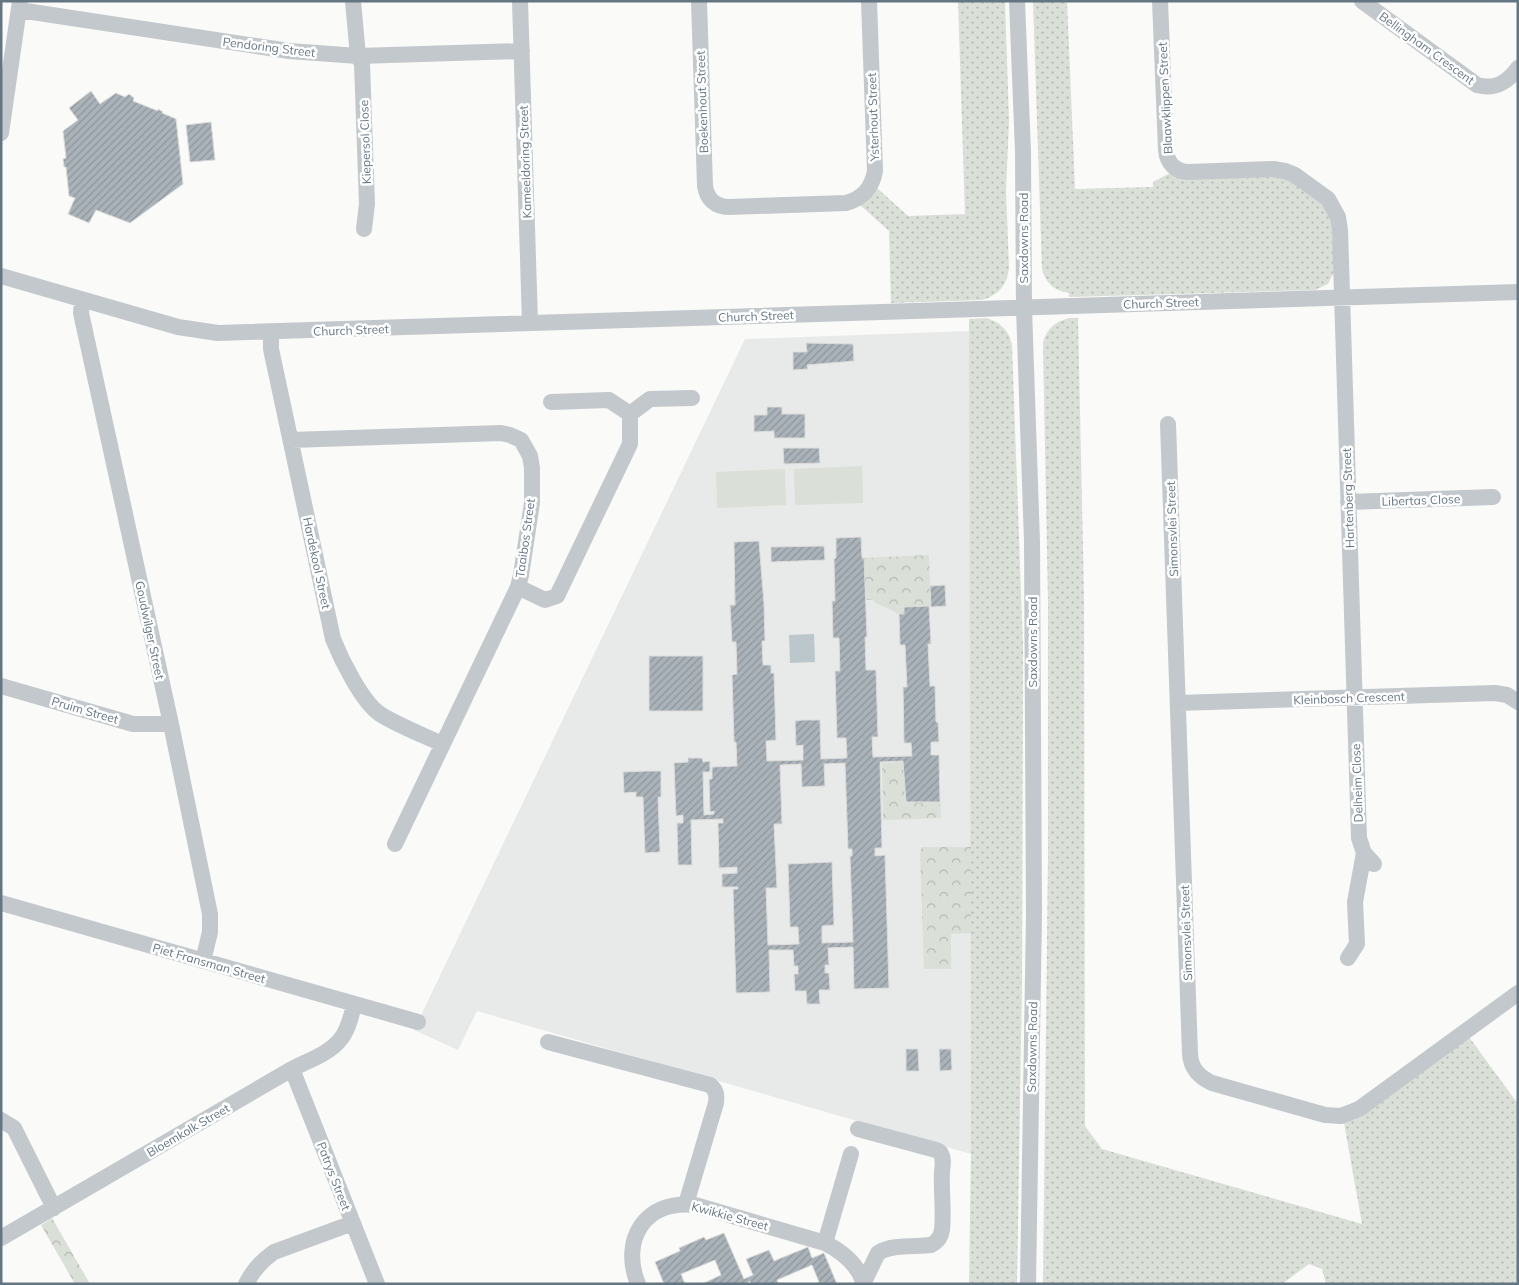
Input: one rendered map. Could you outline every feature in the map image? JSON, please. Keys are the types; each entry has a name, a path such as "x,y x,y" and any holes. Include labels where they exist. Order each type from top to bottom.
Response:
{"street":[{"name":"Kiepersol Close","path":"353,1 358,56 362,64 367,204 364,229"},
{"name":"Kameeldoring Street","path":"520,1 530,323"},
{"name":"Boekenhout Street","path":"699,1 705,186 712,201"},
{"name":"Ysterhout Street","path":"712,201 717,205 729,207 846,203 860,198 866,193 875,171 869,1"},
{"name":"Saxdowns Road","path":"1017,1 1022,152 1024,308 1032,542 1034,884 1028,1284"},
{"name":"Blaawklippen Street","path":"1160,1 1168,161 1176,169 1188,172 1273,169 1284,171 1294,175 1328,199 1335,210 1339,223 1342,298"},
{"name":"Bellingham Crescent","path":"1362,1 1477,85 1489,87 1501,85 1511,78 1518,68"},
{"name":"Pendoring Street","path":"20,5 290,51 358,56 522,51"},
{"path":"1,133 20,5"},
{"name":"Church Street","path":"1,276 191,330 218,333 1518,292"},
{"name":"Hartenberg Street","path":"1342,298 1355,698"},
{"name":"Goudwilger Street","path":"82,300 81,313 171,724 210,914 210,932 203,961"},
{"name":"Hardekool Street","path":"271,332 271,349 333,638 342,662 358,688 378,713 442,744"},
{"path":"630,414 650,399 692,398"},
{"path":"551,402 609,400 630,414"},
{"path":"518,587 545,600 553,598 560,592 630,444 630,414"},
{"name":"Simonsvlei Street","path":"1168,424 1190,1054 1192,1066 1200,1076 1212,1083 1325,1116 1341,1116 1358,1109 1518,993"},
{"name":"Taaibos Street","path":"291,440 501,434 510,435 522,440 530,456 532,503 518,587 396,844"},
{"name":"Libertas Close","path":"1348,502 1493,498"},
{"name":"Pruim Street","path":"1,686 134,724 171,724"},
{"name":"Kleinbosch Crescent","path":"1178,703 1495,693 1507,695 1518,702"},
{"name":"Delheim Close","path":"1348,958 1357,944 1355,902 1369,858 1359,838 1355,698"},
{"name":"Piet Fransman Street","path":"1,903 418,1022"},
{"name":"Bloemkolk Street","path":"1,1238 330,1048 340,1041 344,1034 354,1005"},
{"path":"548,1042 710,1085 713,1088 717,1096 716,1102 686,1204"},
{"name":"Patrys Street","path":"292,1069 377,1284"},
{"path":"1,1120 14,1128 54,1208"},
{"path":"858,1129 936,1150 940,1152 943,1160 941,1189 942,1231 940,1237 931,1245 882,1250 878,1253 864,1283"},
{"path":"826,1243 851,1154"},
{"name":"Kwikkie Street","path":"638,1284 632,1265 631,1254 636,1234 642,1224 653,1214 669,1206 686,1204 826,1243 847,1256 864,1283"},
{"path":"246,1284 253,1271 263,1259 274,1252 353,1223"}],"shaded area":[{"path":"970,331 971,1154 477,1011 458,1050 414,1030 745,339"},
{"path":"814,634 815,662 790,663 789,635"}],"green space":[{"path":"958,1 1005,1 1009,121 1006,191 1008,274 1004,284 997,292 982,300 891,303 889,231 860,205 877,188 908,216 965,214"},
{"path":"1033,1 1067,1 1075,189 1153,187 1153,182 1170,173 1273,176 1290,180 1324,206 1332,222 1334,272 1328,284 1315,290 1069,297 1069,293 1059,291 1052,286 1046,279 1042,269"},
{"path":"986,318 1003,327 1009,335 1012,345 1023,647 1022,983 1017,1284 969,1284 971,1154 969,319"},
{"path":"1070,318 1078,318 1084,597 1085,1126 1102,1149 1362,1224 1344,1123 1361,1117 1469,1037 1518,1104 1518,1284 1326,1284 1322,1269 1309,1264 1282,1284 1043,1284 1048,856 1048,601 1043,346 1048,331 1055,324"},
{"path":"862,466 863,503 795,505 794,469"},
{"path":"785,469 786,505 717,508 716,472"},
{"path":"929,555 931,606 904,607 904,614 899,614 874,602 874,600 866,600 864,558"},
{"path":"904,762 905,803 940,802 941,818 883,820 882,763"},
{"path":"922,847 971,847 971,933 951,934 951,969 924,969 920,853"},
{"path":"52,1218 90,1284 75,1284 41,1225"}],"building":[{"path":"91,91 100,104 116,93 125,97 129,94 134,98 133,101 158,111 158,109 162,113 176,119 183,184 130,223 96,210 89,223 68,214 75,198 69,196 66,167 64,167 63,159 66,158 63,131 78,120 69,108"},
{"path":"211,122 215,160 190,162 186,125"},
{"path":"806,343 853,344 854,361 807,365 808,369 793,370 793,352 807,352"},
{"path":"767,407 782,407 782,414 805,414 805,438 774,438 774,431 754,432 754,415 767,415"},
{"path":"783,448 819,448 820,463 784,464"},
{"path":"861,537 862,558 864,558 867,637 865,637 866,670 876,670 878,737 872,737 873,757 912,756 911,743 904,743 903,687 907,687 905,645 900,645 899,614 904,614 904,607 929,606 931,644 928,644 930,686 935,686 936,722 938,722 939,742 931,742 931,755 939,755 940,802 906,802 903,761 880,762 882,848 875,848 875,856 885,855 889,988 854,989 853,947 828,948 829,965 825,965 825,973 829,973 830,990 819,990 820,1004 807,1004 806,991 795,991 794,974 798,974 798,966 794,966 793,950 769,950 770,992 736,993 733,889 738,889 738,887 722,887 722,874 737,873 737,867 719,868 718,823 723,823 723,819 691,820 692,865 678,865 677,823 683,823 683,815 676,816 674,763 688,762 688,758 702,758 703,762 710,761 710,772 703,772 704,815 714,814 714,811 710,812 709,779 712,779 712,767 737,766 736,742 734,742 732,675 737,674 736,642 732,642 730,605 735,605 734,542 759,541 764,604 765,641 762,641 763,665 771,665 771,673 774,673 776,740 766,741 767,761 803,760 803,745 796,746 795,721 802,720 820,720 821,759 847,758 846,738 837,738 835,671 840,671 839,638 833,638 832,601 835,601 834,559 836,558 836,538","holes":["845,763 848,849 852,849 852,856 850,856 853,942 822,943 822,926 834,925 832,862 788,864 790,927 798,927 799,944 768,945 766,888 777,888 774,824 782,824 780,765 801,764 802,787 825,786 824,764"]},
{"path":"824,546 825,560 771,562 771,547"},
{"path":"945,585 946,606 931,607 930,586"},
{"path":"649,656 703,656 703,711 649,711"},
{"path":"661,771 661,797 658,797 660,852 645,853 643,797 636,797 636,792 624,793 623,772"},
{"path":"906,1049 918,1049 919,1071 906,1071"},
{"path":"939,1049 951,1049 952,1070 940,1071"},
{"path":"724,1233 744,1279 753,1275 746,1259 769,1250 774,1261 808,1247 812,1258 824,1253 837,1284 816,1284 819,1282 812,1265 777,1280 779,1284 751,1284 750,1281 746,1284 702,1284 721,1275 715,1260 681,1274 685,1284 664,1284 655,1262 680,1251 679,1248 704,1237 706,1240"}]}
